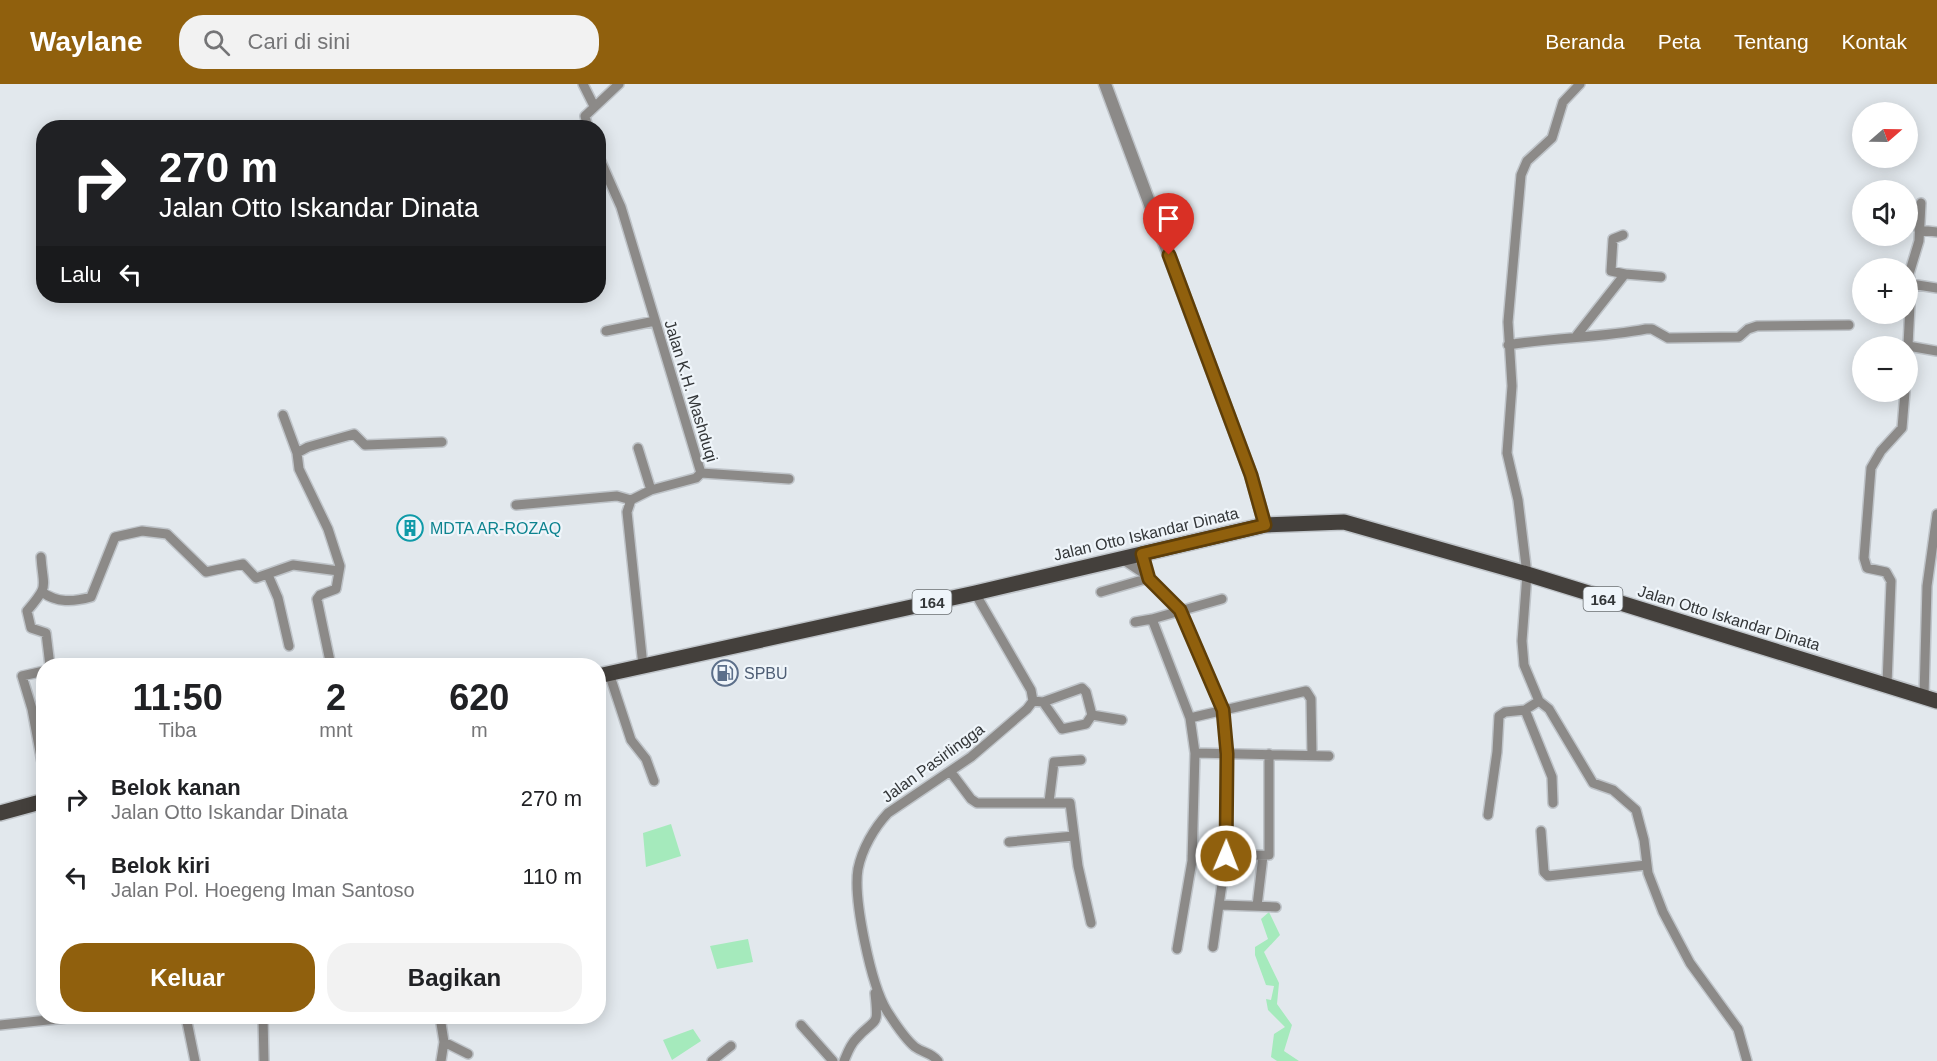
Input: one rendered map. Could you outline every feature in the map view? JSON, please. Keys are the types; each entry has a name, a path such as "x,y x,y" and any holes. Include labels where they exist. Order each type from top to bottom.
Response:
{"main road":[{"name":"Jalan Otto Iskandar Dinata","path":"606,674 975,593 1265,525 1344,522 1527,574 1930,699"},
{"path":"0,813 36,803"}],"street":[{"path":"583,84 594,106"},
{"path":"586,120 585,116 594,106 619,84"},
{"path":"1105,84 1251,475 1265,525"},
{"path":"1580,84 1563,102 1552,138 1527,161 1521,175 1508,345 1512,386 1507,453 1518,500 1527,574 1522,641 1524,665 1539,701 1549,709 1593,783 1613,790 1636,810 1644,840 1647,864 1671,929 1690,963 1738,1029 1747,1061"},
{"name":"Jalan K.H. Mashduqi","path":"606,173 621,207 701,473 696,478 651,490 631,500"},
{"path":"1914,258 1921,203"},
{"path":"1919,230 1937,232"},
{"path":"1623,235 1612,239 1611,271 1661,277"},
{"path":"1577,335 1625,274"},
{"path":"1918,285 1937,288"},
{"path":"606,331 654,321"},
{"path":"1508,345 1577,335 1600,337 1646,329 1652,329 1668,338 1739,337 1748,328 1757,326 1849,325"},
{"path":"1918,348 1937,351"},
{"path":"1887,684 1891,581 1886,572 1867,568 1864,558 1871,468 1886,445 1896,438 1902,428 1904,402"},
{"path":"283,415 297,453 299,470 328,529 340,566 336,589 320,595 317,599 329,658"},
{"path":"297,453 308,447 354,435 365,445 442,442"},
{"path":"638,448 651,490"},
{"path":"701,473 789,479"},
{"path":"516,505 617,496 631,500 627,512 643,666"},
{"path":"1930,699 1928,586 1937,514"},
{"path":"42,592 51,599 74,602 91,597 115,537 142,531 167,534 205,572 243,564 256,578 293,565 339,571"},
{"path":"1142,554 1149,578"},
{"path":"40,557 45,573 42,592 39,599 27,611 31,628 46,633 49,658"},
{"path":"1122,559 1149,578 1180,610 1223,710 1227,754 1226,856 1213,948"},
{"path":"268,575 278,598 289,646"},
{"path":"1101,592 1149,578"},
{"path":"975,593 1031,690 1033,701 1043,702 1082,688 1086,692 1092,715 1086,724 1062,729 1043,702"},
{"path":"1135,622 1222,599"},
{"path":"1152,619 1191,718 1195,753 1192,856 1177,949"},
{"path":"36,672 22,675 36,730"},
{"path":"606,679 631,740 643,753 654,781"},
{"path":"1191,718 1306,691 1311,699 1312,755"},
{"name":"Jalan Pasirlingga","path":"938,1061 931,1054 913,1046 887,1011 874,985 859,903 858,870 879,823 888,813 950,771 1028,710 1033,701"},
{"path":"1488,815 1497,752 1499,716 1505,712 1525,710 1539,701"},
{"path":"1525,710 1552,777 1553,803"},
{"path":"1092,715 1122,720"},
{"path":"1195,753 1329,756"},
{"path":"1192,856 1263,856 1270,854 1269,754"},
{"path":"1049,802 1054,762 1081,760"},
{"path":"950,771 971,799 977,803 1070,803 1078,866 1091,923"},
{"path":"1541,831 1544,872 1548,876 1647,864"},
{"path":"1009,842 1074,836"},
{"path":"1257,906 1263,856"},
{"path":"1220,905 1276,907"},
{"path":"843,1061 856,1038 873,1026 876,1020 874,985"},
{"path":"0,1025 36,1021"},
{"path":"187,1024 195,1061"},
{"path":"263,1024 264,1061"},
{"path":"441,1024 444,1042 441,1061"},
{"path":"801,1025 833,1061"},
{"path":"444,1042 468,1054"},
{"path":"711,1061 731,1046"}],"green space":[{"path":"671,824 681,856 646,867 643,833"},
{"path":"1269,912 1280,935 1264,952 1279,983 1277,1004 1292,1025 1284,1051 1299,1061 1277,1061 1271,1057 1274,1034 1285,1027 1268,1010 1266,999 1271,1000 1274,986 1266,985 1255,955 1255,947 1268,939 1261,919"},
{"path":"748,939 753,962 717,969 710,946"},
{"path":"693,1029 701,1041 672,1060 663,1040"}],"place":[{"name":"MDTA AR-ROZAQ","path":"410,528"},
{"name":"SPBU","path":"725,673"}],"route":[{"path":"1169,255 1251,475 1265,525 1142,554 1149,579 1180,610 1194,637 1223,710 1227,754 1226,856"}]}
